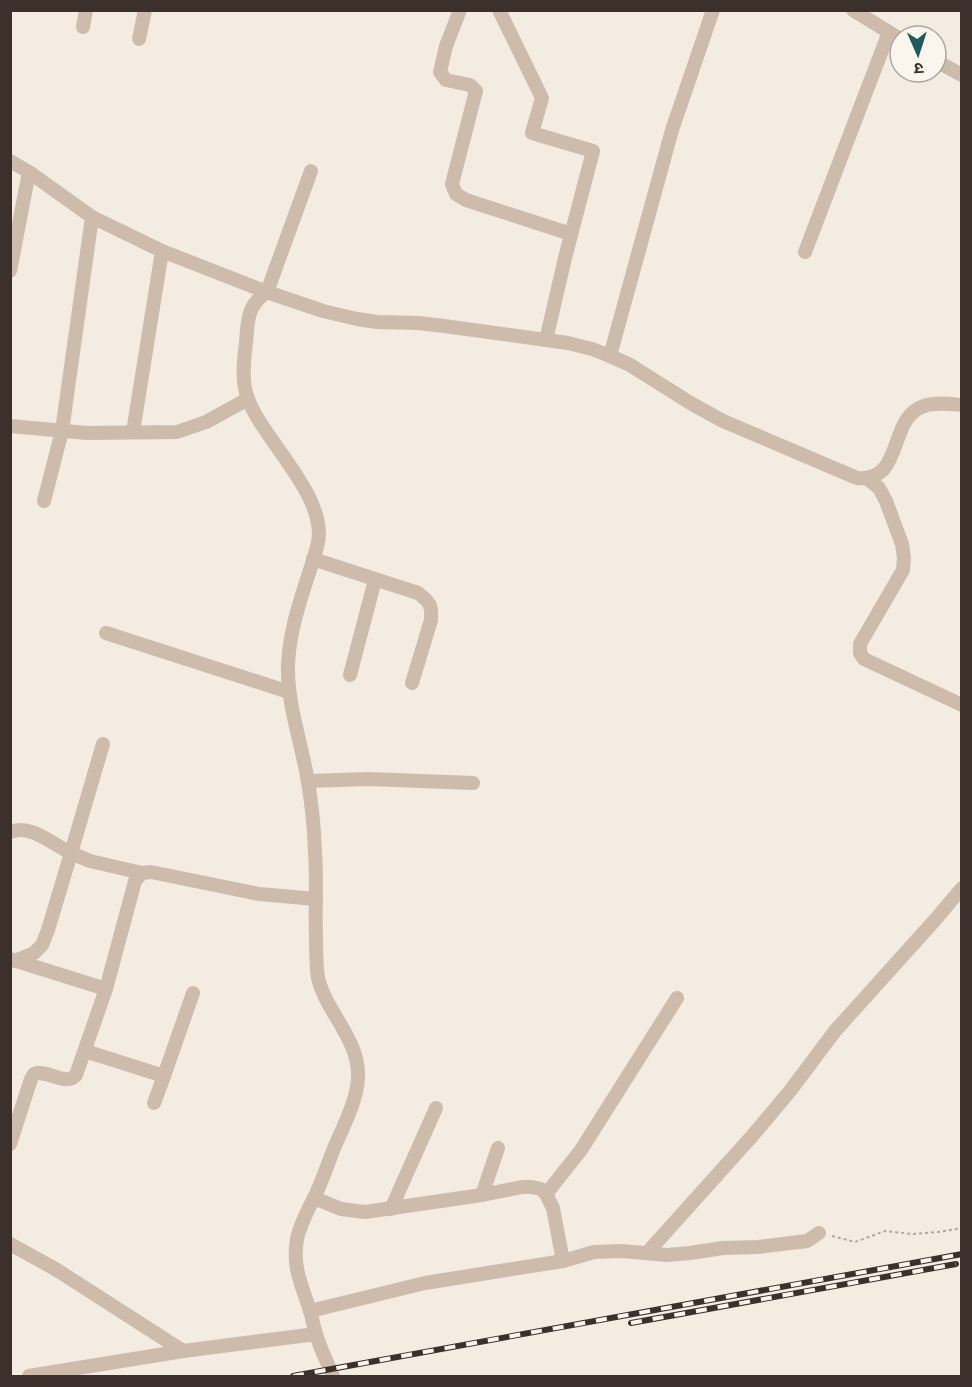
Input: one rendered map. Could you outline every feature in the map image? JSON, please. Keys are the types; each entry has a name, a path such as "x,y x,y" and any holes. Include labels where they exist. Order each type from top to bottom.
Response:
{"street":[{"path":"83,27 86,10"},
{"path":"138,39 145,10"},
{"path":"460,10 446,46 440,72 446,80 470,85 476,91 452,184 456,194 466,200 571,234"},
{"path":"499,10 542,99 532,133 593,151 546,340"},
{"path":"610,356 672,130 713,10"},
{"path":"853,10 888,32"},
{"path":"805,252 888,51"},
{"path":"948,67 962,75"},
{"path":"10,161 92,217 162,251 267,292 323,311 357,319 444,326 576,345 630,365 723,421 857,478 868,479 879,475 885,468 903,426 916,410 934,404 962,405"},
{"path":"311,171 267,292 256,300 250,311 243,369 248,399 309,497 318,519 319,543 299,602 291,636 288,663 289,692 308,781 312,812 315,842 318,975 324,996 358,1061 358,1079 356,1095 298,1237 296,1271 316,1334 333,1377"},
{"path":"10,271 13,238 29,172"},
{"path":"44,501 62,431 92,217"},
{"path":"134,432 162,251"},
{"path":"10,426 87,433 177,432 206,422 248,399"},
{"path":"868,479 879,488 886,501 902,544 904,558 903,570 860,644 860,653 864,659 962,705"},
{"path":"313,559 418,593 428,601 432,609 431,620 412,683"},
{"path":"350,675 375,580"},
{"path":"106,633 289,692"},
{"path":"13,960 34,953 42,945 103,744"},
{"path":"308,781 368,779 473,783"},
{"path":"10,832 16,829 25,830 42,836 71,854 90,861 142,873 151,872 259,894 316,899"},
{"path":"10,1144 34,1074 43,1072 67,1080 71,1080 76,1075 105,989 135,881 142,873"},
{"path":"647,1253 768,1117 835,1031 962,888"},
{"path":"13,960 105,989"},
{"path":"154,1103 193,993"},
{"path":"546,1194 581,1150 677,998"},
{"path":"85,1051 164,1076"},
{"path":"391,1209 436,1108"},
{"path":"482,1195 498,1148"},
{"path":"314,1198 341,1209 365,1212 522,1187 541,1189 553,1208 563,1261"},
{"path":"310,1311 424,1283 563,1261 594,1252 622,1251 667,1255 807,1241 819,1233"},
{"path":"10,1244 57,1270 183,1351"},
{"path":"29,1377 183,1351 316,1334"}],"path":[{"path":"819,1233 855,1242 885,1231 912,1234 962,1228"}],"railway":[{"path":"293,1376 962,1254"},
{"path":"631,1323 956,1264"}]}
